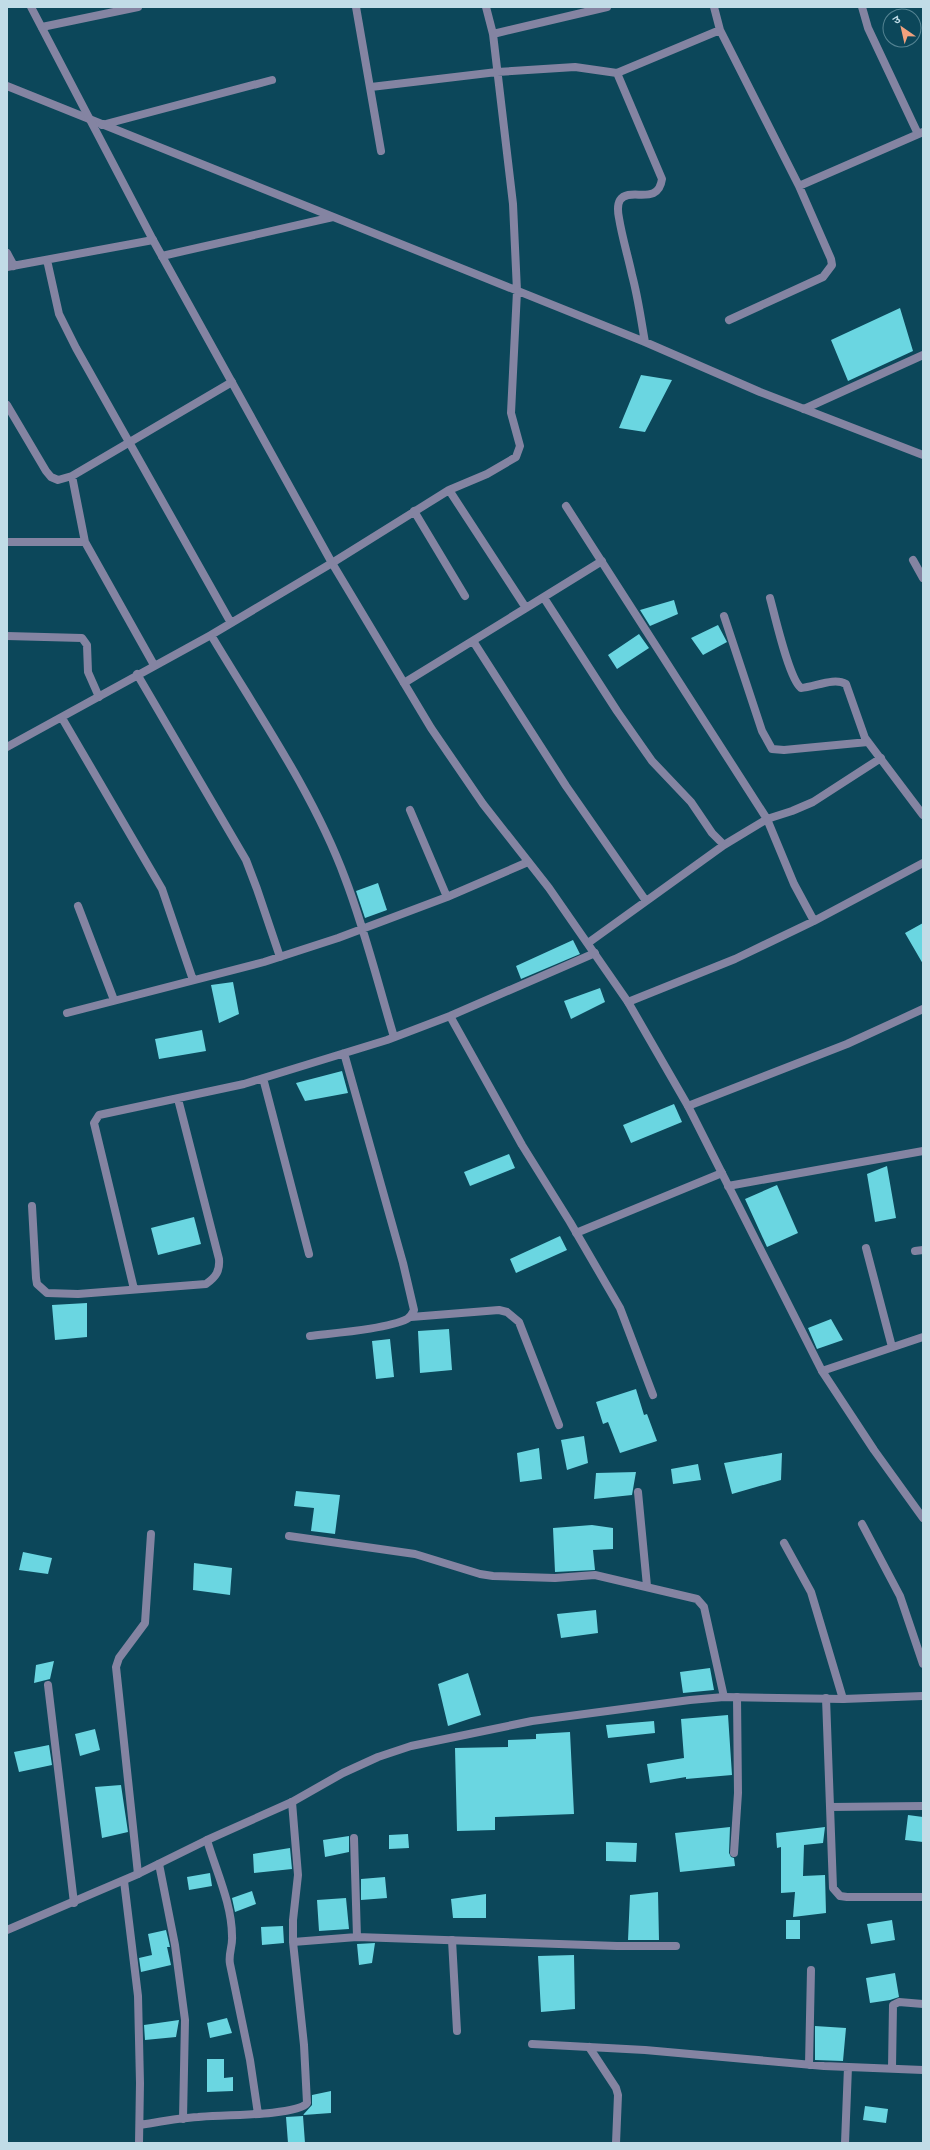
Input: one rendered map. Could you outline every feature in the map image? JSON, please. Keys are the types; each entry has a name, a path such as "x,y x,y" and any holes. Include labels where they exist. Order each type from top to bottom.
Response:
{"street":[{"path":"31,7 88,119 153,240 332,563 431,728 483,804 588,943 628,1002 688,1106 822,1371 874,1450 923,1518"},
{"path":"42,27 138,7"},
{"path":"356,7 372,87 381,151"},
{"path":"7,748 154,665 212,635 332,563 449,490 487,474 516,457 520,446 510,413 518,291 514,204 493,34 486,7"},
{"path":"493,34 606,7"},
{"path":"714,7 720,30 799,186 831,259 832,265 830,271 823,277 729,320"},
{"path":"799,186 920,133 868,28 862,7"},
{"path":"372,87 497,72 575,67 588,67 617,73 720,30"},
{"path":"617,73 662,179 661,185 652,194 625,196 620,199 619,204 619,220 634,282 645,342"},
{"path":"102,125 272,80"},
{"path":"7,86 645,342 804,409 923,455"},
{"path":"162,256 333,217"},
{"path":"7,253 10,266 153,240"},
{"path":"47,260 59,314 76,348 231,623"},
{"path":"804,409 923,355"},
{"path":"7,405 51,477 58,480 72,476 232,382"},
{"path":"72,476 85,542 154,665"},
{"path":"449,490 526,608"},
{"path":"566,506 767,819 794,884 814,921"},
{"path":"414,511 465,596"},
{"path":"7,542 85,542"},
{"path":"913,560 923,578"},
{"path":"404,683 602,561"},
{"path":"544,598 617,711 652,761 690,802 712,833 724,845"},
{"path":"770,598 787,659 797,685 801,688 842,681 846,684 868,742 923,815"},
{"path":"724,616 762,731 772,749 784,750 868,742"},
{"path":"212,635 317,817 345,878 394,1037"},
{"path":"7,636 82,638 87,644 88,672 99,697"},
{"path":"473,641 566,786 646,901"},
{"path":"138,674 246,860 258,889 280,957"},
{"path":"62,718 162,889 193,980"},
{"path":"588,943 724,845 767,819 813,802 881,758"},
{"path":"410,810 447,897"},
{"path":"66,1013 280,957 362,930 447,897 528,862"},
{"path":"628,1002 735,959 814,921 923,863"},
{"path":"78,906 114,1000"},
{"path":"134,1290 94,1123 99,1115 178,1099 263,1078 394,1037 450,1016 595,953"},
{"path":"688,1106 847,1044 923,1010"},
{"path":"450,1016 522,1145 620,1308 653,1395"},
{"path":"344,1053 403,1263 414,1310 411,1317"},
{"path":"263,1078 309,1254"},
{"path":"32,1206 36,1278 42,1290 47,1292 78,1294 206,1284 217,1274 220,1267 178,1099"},
{"path":"728,1186 923,1151"},
{"path":"576,1233 722,1173"},
{"path":"866,1248 892,1347"},
{"path":"310,1336 384,1325 406,1320 411,1317 499,1310 507,1312 514,1317 524,1332 559,1425"},
{"path":"822,1371 923,1337"},
{"path":"638,1492 647,1586"},
{"path":"862,1524 900,1596 923,1664"},
{"path":"138,1874 116,1667 119,1658 145,1623 152,1534"},
{"path":"289,1536 415,1554 493,1576 555,1578 595,1575 689,1596 701,1602 724,1697"},
{"path":"784,1543 811,1592 843,1699"},
{"path":"48,1685 74,1903"},
{"path":"7,1930 74,1903 138,1874 207,1840 292,1802 350,1770 385,1754 411,1746 532,1721 724,1697 843,1699 923,1696"},
{"path":"734,1853 738,1793 737,1697"},
{"path":"826,1698 832,1881 835,1893 840,1896 847,1897 923,1897"},
{"path":"140,2125 183,2119 258,2114 299,2109 307,2103 304,2045 293,1942 293,1920 298,1875 292,1802"},
{"path":"830,1807 923,1806"},
{"path":"354,1838 357,1937"},
{"path":"207,1840 230,1918 232,1937 228,1954 250,2060 258,2114"},
{"path":"159,1864 175,1944 185,2020 183,2119"},
{"path":"124,1880 138,1996 139,2143"},
{"path":"293,1942 357,1937 676,1946"},
{"path":"452,1940 457,2030"},
{"path":"809,2064 811,1970"},
{"path":"892,2068 893,2005 899,2002 923,2004"},
{"path":"532,2044 848,2067 923,2070"},
{"path":"589,2047 616,2088 618,2095 616,2143"},
{"path":"845,2143 848,2067"}],"building":[{"path":"900,308 913,351 848,381 831,340"},
{"path":"641,375 672,380 645,432 619,428"},
{"path":"674,600 678,614 650,626 640,610"},
{"path":"718,625 727,642 703,655 691,638"},
{"path":"639,634 649,648 617,669 608,655"},
{"path":"378,883 387,910 365,918 356,891"},
{"path":"923,923 923,964 905,933"},
{"path":"573,940 580,954 521,979 516,966"},
{"path":"233,982 239,1014 219,1023 211,985"},
{"path":"600,988 605,1002 571,1019 564,1001"},
{"path":"202,1030 206,1051 159,1059 155,1039"},
{"path":"342,1071 348,1093 305,1101 296,1083"},
{"path":"674,1104 682,1122 631,1143 623,1125"},
{"path":"509,1154 515,1168 470,1186 464,1172"},
{"path":"887,1166 896,1218 875,1222 867,1174"},
{"path":"777,1185 798,1233 767,1247 745,1199"},
{"path":"194,1217 201,1244 158,1255 151,1228"},
{"path":"560,1236 567,1250 516,1273 510,1259"},
{"path":"87,1303 87,1337 55,1340 52,1305"},
{"path":"831,1319 843,1340 817,1349 808,1328"},
{"path":"449,1329 452,1370 420,1373 418,1331"},
{"path":"390,1339 394,1377 376,1379 372,1341"},
{"path":"636,1389 644,1415 647,1414 657,1441 620,1453 608,1422 603,1424 596,1402"},
{"path":"584,1436 588,1463 567,1470 561,1440"},
{"path":"539,1448 542,1479 520,1482 517,1453"},
{"path":"782,1453 781,1480 732,1494 724,1463"},
{"path":"698,1464 701,1480 673,1484 671,1469"},
{"path":"636,1472 632,1495 594,1499 596,1473"},
{"path":"296,1491 340,1495 335,1534 311,1531 314,1508 294,1506"},
{"path":"592,1525 613,1528 613,1549 593,1550 595,1570 555,1572 553,1528"},
{"path":"23,1552 52,1558 48,1574 19,1570"},
{"path":"194,1563 232,1568 230,1595 193,1590"},
{"path":"596,1610 598,1633 561,1638 557,1614"},
{"path":"54,1661 50,1679 34,1683 36,1665"},
{"path":"710,1668 714,1690 683,1693 680,1672"},
{"path":"468,1673 481,1715 448,1726 438,1684"},
{"path":"728,1715 732,1775 686,1779 686,1777 650,1783 647,1764 684,1758 681,1719"},
{"path":"654,1721 655,1733 608,1738 606,1725"},
{"path":"95,1729 100,1750 80,1756 75,1734"},
{"path":"570,1732 574,1814 495,1817 495,1830 457,1831 455,1748 508,1747 508,1740 536,1739 536,1734"},
{"path":"49,1745 52,1765 19,1772 14,1752"},
{"path":"121,1785 128,1832 102,1838 95,1787"},
{"path":"908,1815 923,1817 923,1842 905,1840"},
{"path":"730,1827 729,1853 731,1857 734,1858 735,1866 680,1872 675,1833"},
{"path":"825,1827 823,1843 804,1845 803,1876 825,1875 826,1913 793,1917 795,1892 781,1893 781,1847 777,1848 776,1833"},
{"path":"408,1834 409,1848 389,1849 389,1835"},
{"path":"349,1836 349,1852 325,1857 323,1840"},
{"path":"606,1842 637,1843 636,1862 606,1861"},
{"path":"290,1848 292,1869 254,1873 253,1854"},
{"path":"210,1873 212,1886 189,1890 187,1877"},
{"path":"385,1877 387,1898 361,1900 361,1879"},
{"path":"252,1891 256,1904 235,1912 232,1898"},
{"path":"658,1892 659,1940 628,1940 630,1895"},
{"path":"486,1894 486,1918 453,1918 451,1899"},
{"path":"346,1898 349,1929 319,1931 317,1900"},
{"path":"786,1920 800,1920 800,1939 786,1939"},
{"path":"892,1920 895,1940 871,1944 867,1924"},
{"path":"283,1926 284,1943 262,1945 261,1927"},
{"path":"166,1930 170,1947 167,1947 171,1965 141,1972 139,1958 152,1955 148,1934"},
{"path":"375,1943 372,1963 359,1965 357,1944"},
{"path":"574,1955 575,2009 541,2012 538,1956"},
{"path":"895,1973 899,1997 870,2003 866,1978"},
{"path":"227,2018 232,2033 210,2038 207,2023"},
{"path":"179,2020 176,2037 145,2040 144,2025"},
{"path":"815,2026 846,2028 843,2061 815,2060"},
{"path":"207,2059 224,2059 224,2078 233,2077 233,2091 207,2092"},
{"path":"331,2091 331,2113 303,2115 312,2105 312,2095"},
{"path":"865,2106 888,2109 886,2123 863,2120"},
{"path":"303,2116 305,2143 288,2143 286,2117"}]}
